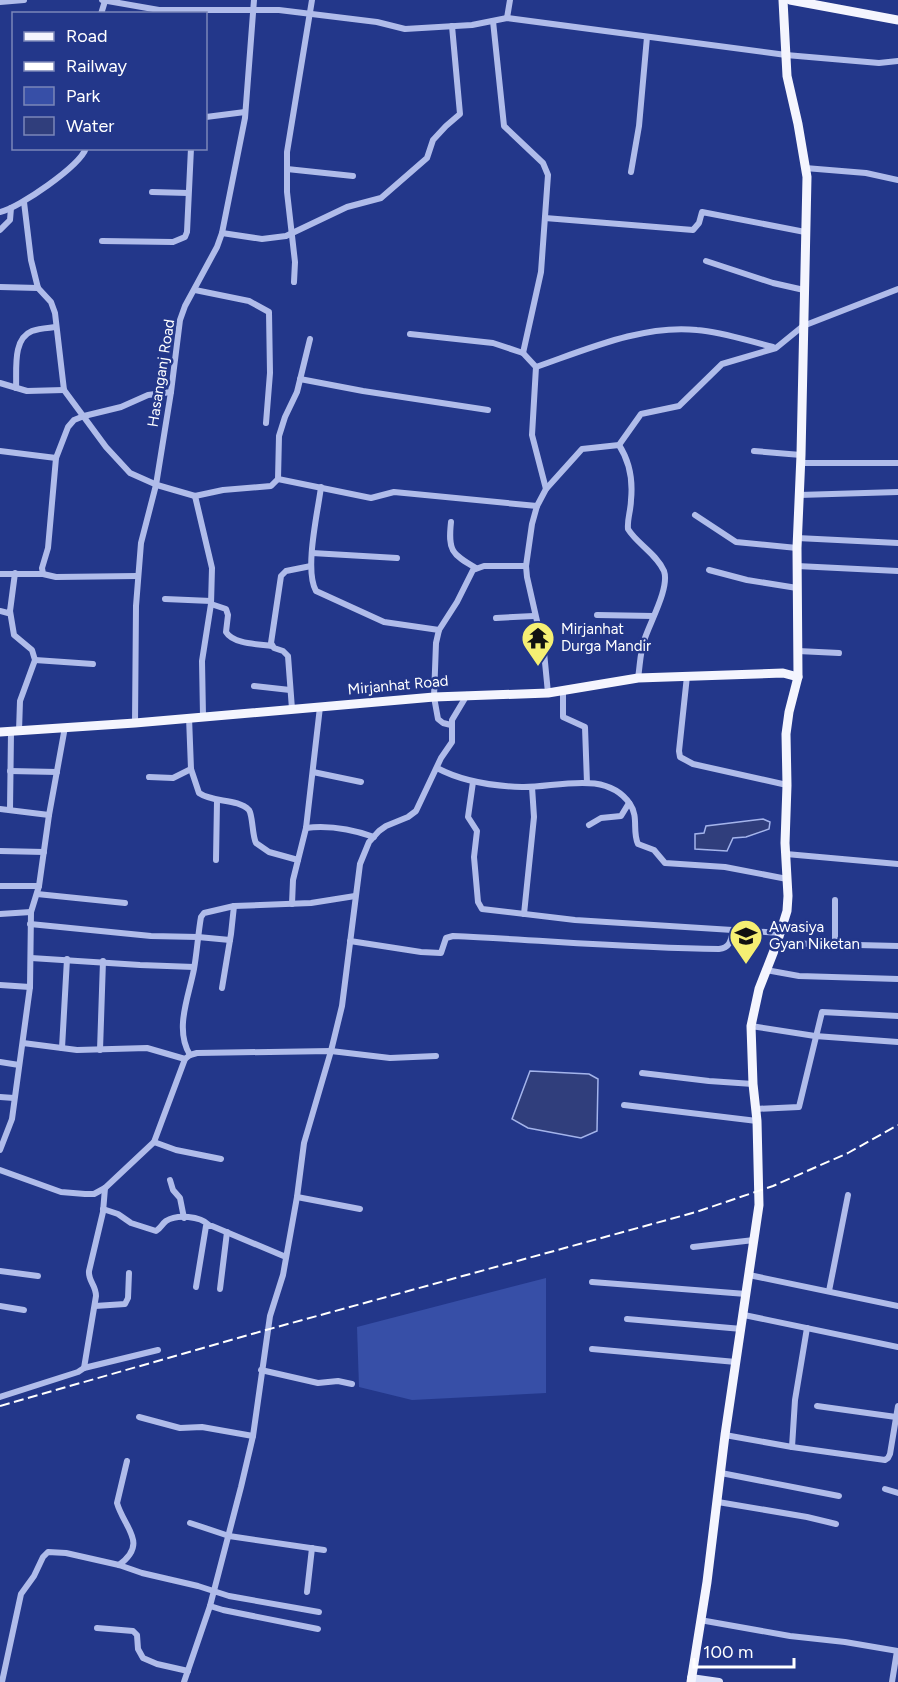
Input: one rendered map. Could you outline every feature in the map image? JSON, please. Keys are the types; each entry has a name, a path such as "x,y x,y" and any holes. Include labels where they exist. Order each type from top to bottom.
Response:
{"main road":[{"path":"691,1680 718,1502 725,1436 747,1294 760,1189 751,1026 759,989 787,911 786,734 798,677 797,543 804,326 805,168 787,76 783,0"},
{"path":"790,0 898,20"},
{"name":"Mirjanhat Road","path":"0,732 135,723 434,696 548,693 638,678 783,672 798,677"}],"street":[{"path":"0,2 24,0"},
{"path":"104,0 159,10 279,10 377,22 405,28 452,26 507,18 786,55 879,63 898,61"},
{"name":"Hasanganj Road","path":"135,723 137,576 141,543 156,485 180,320 222,233 245,112 254,0"},
{"path":"294,282 296,262 286,192 287,152 312,0"},
{"path":"507,18 510,0"},
{"path":"494,21 504,126 546,169 548,175 541,272 523,353"},
{"path":"222,233 262,239 286,236 347,207 381,198 427,158 433,141 460,114 452,26"},
{"path":"631,172 639,126 647,37"},
{"path":"207,117 245,112"},
{"path":"1,210 24,202 75,163 85,150"},
{"path":"102,241 173,242 181,240 187,232 190,150"},
{"path":"805,168 866,173 898,180"},
{"path":"287,169 353,176"},
{"path":"152,192 189,193"},
{"path":"24,202 31,260 38,288 51,302 64,390 106,447 130,473 156,485 195,496 223,490 271,486 278,480 279,436 297,392 310,339"},
{"path":"0,230 10,220 11,208"},
{"path":"545,218 693,230 702,212 805,232"},
{"path":"706,261 773,284 804,290"},
{"path":"0,287 38,288"},
{"path":"548,693 544,652 528,589 526,566 532,524 537,506 546,489 582,449 619,445 641,414 679,406 722,364 776,348 804,326 898,289"},
{"path":"195,290 249,301 269,312 270,373 266,423"},
{"path":"16,388 19,344 23,338 35,330 56,327"},
{"path":"536,367 604,343 659,331 694,329 776,348"},
{"path":"410,334 493,343 523,353 536,367 532,435 546,489"},
{"path":"300,379 488,410"},
{"path":"0,383 27,391 64,390"},
{"path":"42,574 48,548 56,458 68,427 74,420 84,416 121,407 148,395 171,392"},
{"path":"619,445 628,459 631,479 628,529 661,566 665,577 664,588 641,652 638,678"},
{"path":"0,451 56,458"},
{"path":"754,451 801,459 898,463"},
{"path":"278,480 371,498 394,492 537,506"},
{"path":"321,487 311,566 313,585 318,592 358,608 384,622 439,630"},
{"path":"799,495 898,492"},
{"path":"195,496 211,561 211,603 202,661 203,716"},
{"path":"695,515 736,542 898,543"},
{"path":"451,522 449,541 451,549 458,557 476,568"},
{"path":"312,553 398,558"},
{"path":"272,646 281,576 286,571 311,566"},
{"path":"451,725 438,719 434,696 433,671 439,630 457,602 470,572 484,566 526,566"},
{"path":"797,566 898,571"},
{"path":"709,570 747,580 797,588"},
{"path":"10,810 10,771 20,701 36,660 32,650 14,635 10,611 15,573"},
{"path":"0,574 42,574 62,577 137,576"},
{"path":"165,599 211,603 226,609 228,615 226,632 229,636 272,646 283,651 288,656 292,709"},
{"path":"0,611 10,611"},
{"path":"597,615 653,616"},
{"path":"496,618 534,616"},
{"path":"798,651 839,653"},
{"path":"36,660 93,664"},
{"path":"687,676 680,757 693,764 787,785"},
{"path":"254,686 290,690"},
{"path":"562,691 563,717 585,727 587,783"},
{"path":"184,1682 210,1605 253,1436 261,1370 273,1302 283,1275 304,1143 342,1006 360,864 374,837 386,826 416,811 452,742 451,725 458,707 467,694"},
{"path":"292,904 293,880 306,828 314,772 320,707"},
{"path":"189,717 191,769 200,793 217,801 236,804 250,812 254,839 263,848 298,860"},
{"path":"0,1150 11,1125 30,987 31,912 39,886 65,726"},
{"path":"437,768 473,782 532,787 545,784 587,783 610,788 620,793 629,803 635,817 637,842 640,846 654,850 665,862 725,867 788,879"},
{"path":"149,777 173,778 191,769"},
{"path":"10,771 57,772"},
{"path":"314,772 361,782"},
{"path":"473,782 468,817 477,831 474,850 478,902 482,909 584,921 733,931 835,943 898,946"},
{"path":"524,914 534,817 532,787"},
{"path":"216,860 217,801"},
{"path":"589,825 601,818 621,816 629,803"},
{"path":"0,809 49,815"},
{"path":"306,828 342,828 374,837"},
{"path":"0,851 44,852"},
{"path":"786,854 898,864"},
{"path":"0,886 39,886"},
{"path":"37,894 125,903"},
{"path":"0,1170 61,1192 94,1194 105,1188 154,1142 188,1057 183,1037 184,1006 194,967 201,917 204,913 234,906 311,903 355,896"},
{"path":"835,900 835,943"},
{"path":"222,988 234,906"},
{"path":"0,914 31,912"},
{"path":"30,924 151,936 230,940"},
{"path":"350,942 421,952 441,952 446,938 453,936 607,946 725,948 729,945 733,931"},
{"path":"31,958 194,967"},
{"path":"63,1048 68,959"},
{"path":"100,1050 103,961"},
{"path":"766,970 798,976 898,979"},
{"path":"0,985 30,987"},
{"path":"756,1108 800,1107 822,1012 898,1016"},
{"path":"751,1026 815,1036 898,1042"},
{"path":"23,1043 100,1050 147,1048 188,1057 206,1051 331,1051 390,1058 436,1056"},
{"path":"0,1062 19,1065"},
{"path":"642,1073 753,1084"},
{"path":"0,1096 14,1098"},
{"path":"624,1105 757,1121"},
{"path":"154,1142 176,1150 221,1159"},
{"path":"170,1180 173,1190 180,1198 184,1218"},
{"path":"84,1368 96,1289 90,1280 89,1271 103,1209 105,1188"},
{"path":"829,1291 848,1195"},
{"path":"297,1197 360,1209"},
{"path":"103,1209 131,1223 156,1231 168,1220 184,1218 202,1220 208,1225 286,1257"},
{"path":"196,1287 205,1228 208,1225"},
{"path":"220,1289 227,1232"},
{"path":"693,1247 754,1240"},
{"path":"0,1271 38,1276"},
{"path":"95,1306 125,1304 128,1298 129,1273"},
{"path":"749,1275 898,1306"},
{"path":"592,1282 747,1294"},
{"path":"0,1306 24,1311"},
{"path":"744,1315 898,1347"},
{"path":"627,1319 742,1329"},
{"path":"792,1447 795,1400 807,1328"},
{"path":"592,1349 736,1362"},
{"path":"0,1396 78,1372 84,1368 158,1350"},
{"path":"261,1370 318,1383 338,1381 352,1384"},
{"path":"817,1406 896,1422"},
{"path":"725,1436 885,1460 890,1454 898,1406"},
{"path":"139,1417 180,1428 202,1427 253,1436"},
{"path":"119,1565 129,1556 134,1545 117,1503 127,1461"},
{"path":"721,1473 839,1496"},
{"path":"885,1489 898,1493"},
{"path":"718,1502 836,1524"},
{"path":"190,1523 229,1536 324,1550"},
{"path":"307,1592 312,1548"},
{"path":"2,1682 21,1594 48,1552 60,1552 119,1565 213,1592 319,1612"},
{"path":"210,1605 223,1610 318,1629"},
{"path":"700,1620 790,1636 898,1651 892,1682"},
{"path":"97,1628 133,1631 137,1635 138,1649 143,1658 157,1664 188,1671"},
{"path":"691,1680 719,1682"}],"green space":[{"path":"546,1278 546,1393 412,1400 359,1387 357,1327"}],"water":[{"path":"763,819 770,822 769,829 746,837 733,838 727,851 695,849 695,834 704,833 706,826"},
{"path":"530,1071 589,1074 598,1079 597,1131 581,1138 528,1128 512,1119"}],"railway":[{"path":"0,1406 696,1212 773,1186 848,1153 898,1125"}],"place":[{"name":"Mirjanhat Durga Mandir","path":"538,667"},
{"name":"Awasiya Gyan Niketan","path":"746,965"}]}
